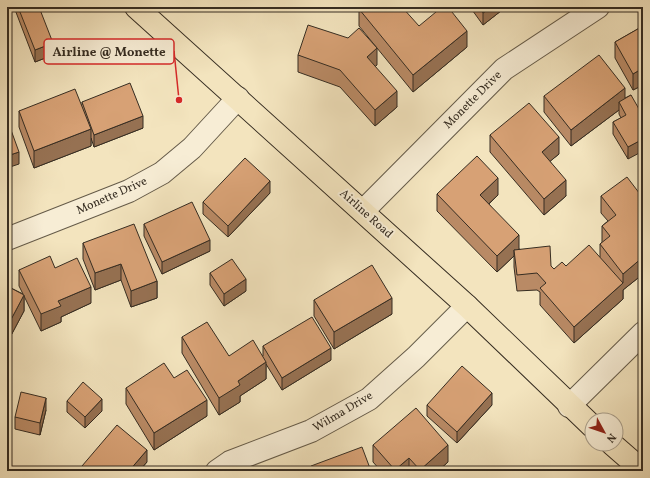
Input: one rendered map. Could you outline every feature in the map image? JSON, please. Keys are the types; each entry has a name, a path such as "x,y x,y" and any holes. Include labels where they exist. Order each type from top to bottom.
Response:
{"main road":[{"name":"Airline Road","path":"136,7 467,306 584,419"},
{"path":"621,452 643,471"}],"street":[{"name":"Monette Drive","path":"363,211 504,69 598,7"},
{"name":"Monette Drive","path":"7,239 129,191 162,173 192,148 238,98"},
{"name":"Wilma Drive","path":"217,471 230,462 311,431 369,399 416,357 467,306"},
{"path":"570,406 643,333"}],"building":[{"path":"18,7 39,7 53,43 35,50"},
{"path":"361,7 402,7 419,26 442,7 448,7 467,31 413,75 359,9"},
{"path":"479,7 491,7 483,13"},
{"path":"308,25 348,38 359,28 377,48 367,57 397,91 375,110 340,70 298,55"},
{"path":"643,26 643,68 633,74 615,42"},
{"path":"599,55 625,88 571,130 544,96"},
{"path":"130,83 143,116 94,135 82,102"},
{"path":"75,89 91,129 34,151 19,111"},
{"path":"631,95 643,116 643,139 628,147 613,122 626,115 619,102"},
{"path":"529,103 559,137 542,152 566,180 544,199 490,135"},
{"path":"7,119 19,152 7,156"},
{"path":"477,156 498,178 480,195 519,235 497,256 437,194"},
{"path":"245,158 270,181 228,226 203,202"},
{"path":"627,177 643,198 643,257 623,274 600,244 610,236 602,226 616,215 601,196"},
{"path":"192,202 210,240 162,262 144,224"},
{"path":"134,224 157,281 131,291 121,264 95,273 83,243"},
{"path":"589,245 623,283 574,327 540,288 546,283 537,273 517,275 514,250 550,246 551,266 554,269 562,262 566,266"},
{"path":"50,256 55,268 77,258 91,287 58,301 61,306 41,314 19,270"},
{"path":"232,259 246,279 224,294 210,273"},
{"path":"372,265 392,298 334,332 314,300"},
{"path":"7,286 24,295 7,327"},
{"path":"312,317 331,348 282,378 263,346"},
{"path":"207,322 229,356 253,340 266,362 238,381 240,385 219,398 182,337"},
{"path":"164,363 174,378 187,370 207,400 154,433 126,388"},
{"path":"462,366 492,393 457,432 427,405"},
{"path":"83,382 102,399 85,417 67,401"},
{"path":"21,392 46,398 40,423 15,417"},
{"path":"416,408 448,445 420,470 409,458 395,470 373,445"},
{"path":"117,425 147,450 129,471 88,471 82,466"},
{"path":"362,447 371,471 313,471 311,466"},
{"path":"7,467 14,470 14,471 7,471"}],"place":[{"name":"Airline @ Monette","path":"179,100"}]}
